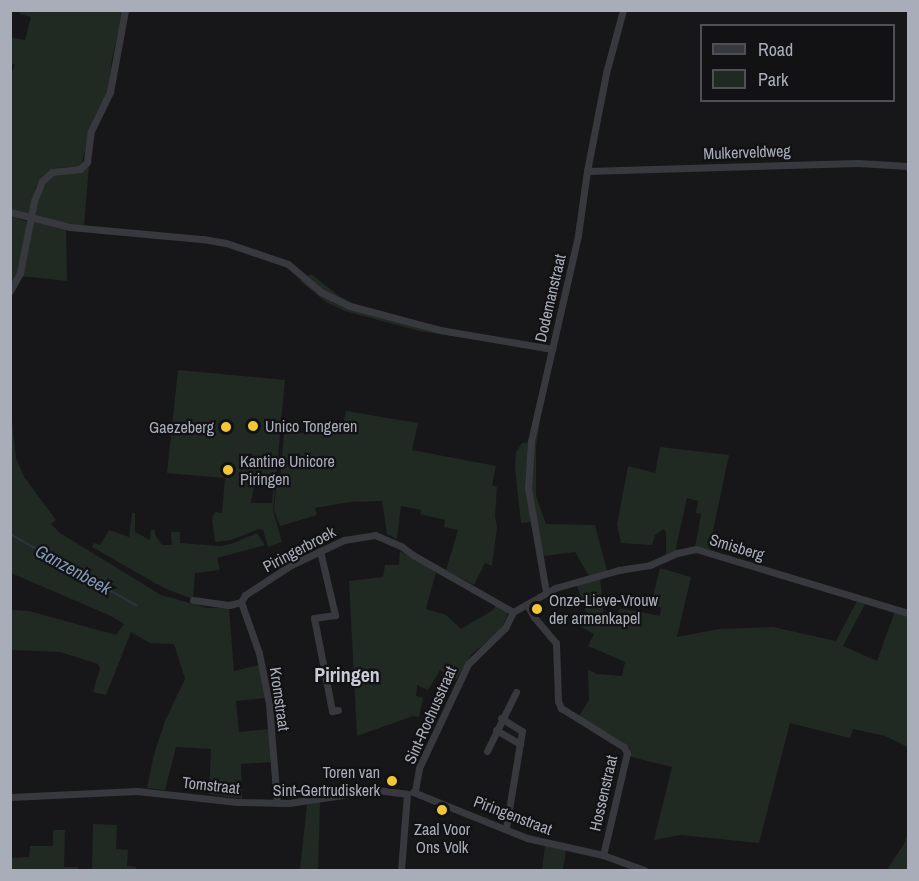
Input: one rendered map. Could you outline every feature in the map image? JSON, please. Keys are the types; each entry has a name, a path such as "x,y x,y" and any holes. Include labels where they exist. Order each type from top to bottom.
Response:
{"street":[{"path":"10,291 20,273 37,189 44,178 58,170 80,169 87,162 91,131 110,92 125,10"},
{"name":"Dodemanstraat","path":"546,592 528,488 535,420 578,235 587,171 606,73 623,10"},
{"name":"Mulkerveldweg","path":"587,171 858,163 909,166"},
{"path":"10,212 70,227 226,243 288,264 321,292 350,306 440,330 552,349"},
{"name":"Piringerbroek","path":"241,602 245,595 286,568 320,551 353,537 382,536 513,612"},
{"name":"Smisberg","path":"527,604 546,592 619,570 650,565 677,553 696,549 909,613"},
{"path":"320,551 335,615 314,618 332,711 338,710"},
{"path":"193,600 229,605 241,602"},
{"name":"Kromstraat","path":"241,602 259,653 269,704 277,803"},
{"name":"Sint-Rochusstraat","path":"401,870 411,792 419,768 468,664 505,628 513,612 527,604"},
{"name":"Hossenstraat","path":"527,604 534,618 556,643 558,701 561,708 624,747 627,753 603,855"},
{"path":"487,751 501,718 516,693"},
{"path":"501,718 522,730 506,828"},
{"path":"496,730 520,744"},
{"name":"Tomstraat","path":"10,797 137,791 237,802 301,803 376,789 411,792"},
{"name":"Piringenstraat","path":"411,792 545,843 603,855 645,870"}],"green space":[{"path":"19,11 123,11 112,59 107,99 94,119 81,166 58,168 41,180 36,187 29,214 11,209 10,78 15,65 11,63 11,37 25,40 31,17 20,14"},
{"path":"89,165 84,226 35,217 38,191 51,175"},
{"path":"11,216 28,222 19,268 11,288"},
{"path":"33,222 66,228 67,281 20,276"},
{"path":"311,274 339,296 355,304 386,312 384,318 492,342 419,331 345,311 326,302 300,281"},
{"name":"Gaezeberg","path":"178,370 285,380 273,510 282,542 268,547 263,530 259,529 231,540 215,542 212,518 215,512 222,513 225,478 167,473","holes":["274,479 272,503 251,503 255,481 272,482"]},
{"path":"10,403 16,458 24,477 56,520 51,524 60,533 161,595 207,608 229,608 234,671 259,665 265,698 236,701 239,732 269,729 272,762 241,764 242,799 209,794 211,749 176,747 165,790 147,788 154,754 165,721 185,679 174,644 150,643 131,632 106,695 93,692 100,668 98,664 60,652 11,650 11,610 29,611 116,635 124,624 111,616 11,573"},
{"path":"346,411 418,423 412,450 496,466 492,485 497,487 495,516 497,527 492,566 485,563 474,585 446,570 458,530 444,527 445,520 420,514 421,510 401,506 397,539 387,534 382,501 350,502 315,508 317,515 280,526 274,510 277,479 280,479 284,434 342,431"},
{"path":"537,421 540,421 536,447 536,496 546,524 595,525 607,571 589,576 575,552 544,556 536,524 521,523 515,468 516,452 522,443 532,442"},
{"path":"660,447 729,455 709,550 695,547 701,514 696,513 698,501 687,498 675,552 666,557 664,529 655,535 652,545 621,543 617,525 628,466 655,473"},
{"path":"132,513 135,513 135,532 150,540 151,529 155,530 155,535 162,545 172,545 171,532 180,532 180,543 220,546 257,533 265,545 217,558 220,570 195,573 193,599 164,588 92,547 94,543 100,545 109,530 129,537"},
{"path":"400,551 436,572 426,609 446,615 461,629 493,610 497,603 507,610 507,616 500,631 471,655 456,680 440,670 428,690 417,685 416,696 423,698 419,717 413,716 357,736 349,581 383,577 385,565 399,565"},
{"path":"660,568 691,577 677,637 719,629 773,627 836,641 858,599 866,602 843,646 877,661 895,611 908,615 908,747 885,736 853,729 850,738 790,723 759,843 680,835 654,840 672,767 631,757 629,747 579,716 589,700 588,670 597,674 622,676 625,662 588,646 594,634 572,622 578,612 587,615 576,583 600,576 604,619 618,613 620,608 660,616 661,608 651,604"},
{"path":"320,802 318,870 300,870 307,804"},
{"path":"93,824 117,825 116,849 128,850 127,866 136,867 136,870 92,870"},
{"path":"53,830 65,830 64,867 78,867 78,870 11,870 11,858 29,857 30,846 53,846"},
{"path":"908,834 908,870 887,870 904,844"},
{"path":"545,845 566,850 563,870 542,870"}],"waterway":[{"name":"Ganzenbeek","path":"10,534 136,605"}],"place":[{"name":"Unico Tongeren","path":"253,426"},
{"name":"Gaezeberg","path":"226,427"},
{"name":"Kantine Unicore Piringen","path":"228,470"},
{"name":"Onze-Lieve-Vrouw der armenkapel","path":"537,609"},
{"name":"Toren van Sint-Gertrudiskerk","path":"392,781"},
{"name":"Zaal Voor Ons Volk","path":"442,810"}],"district":[{"name":"Piringen","path":"347,674"}]}
